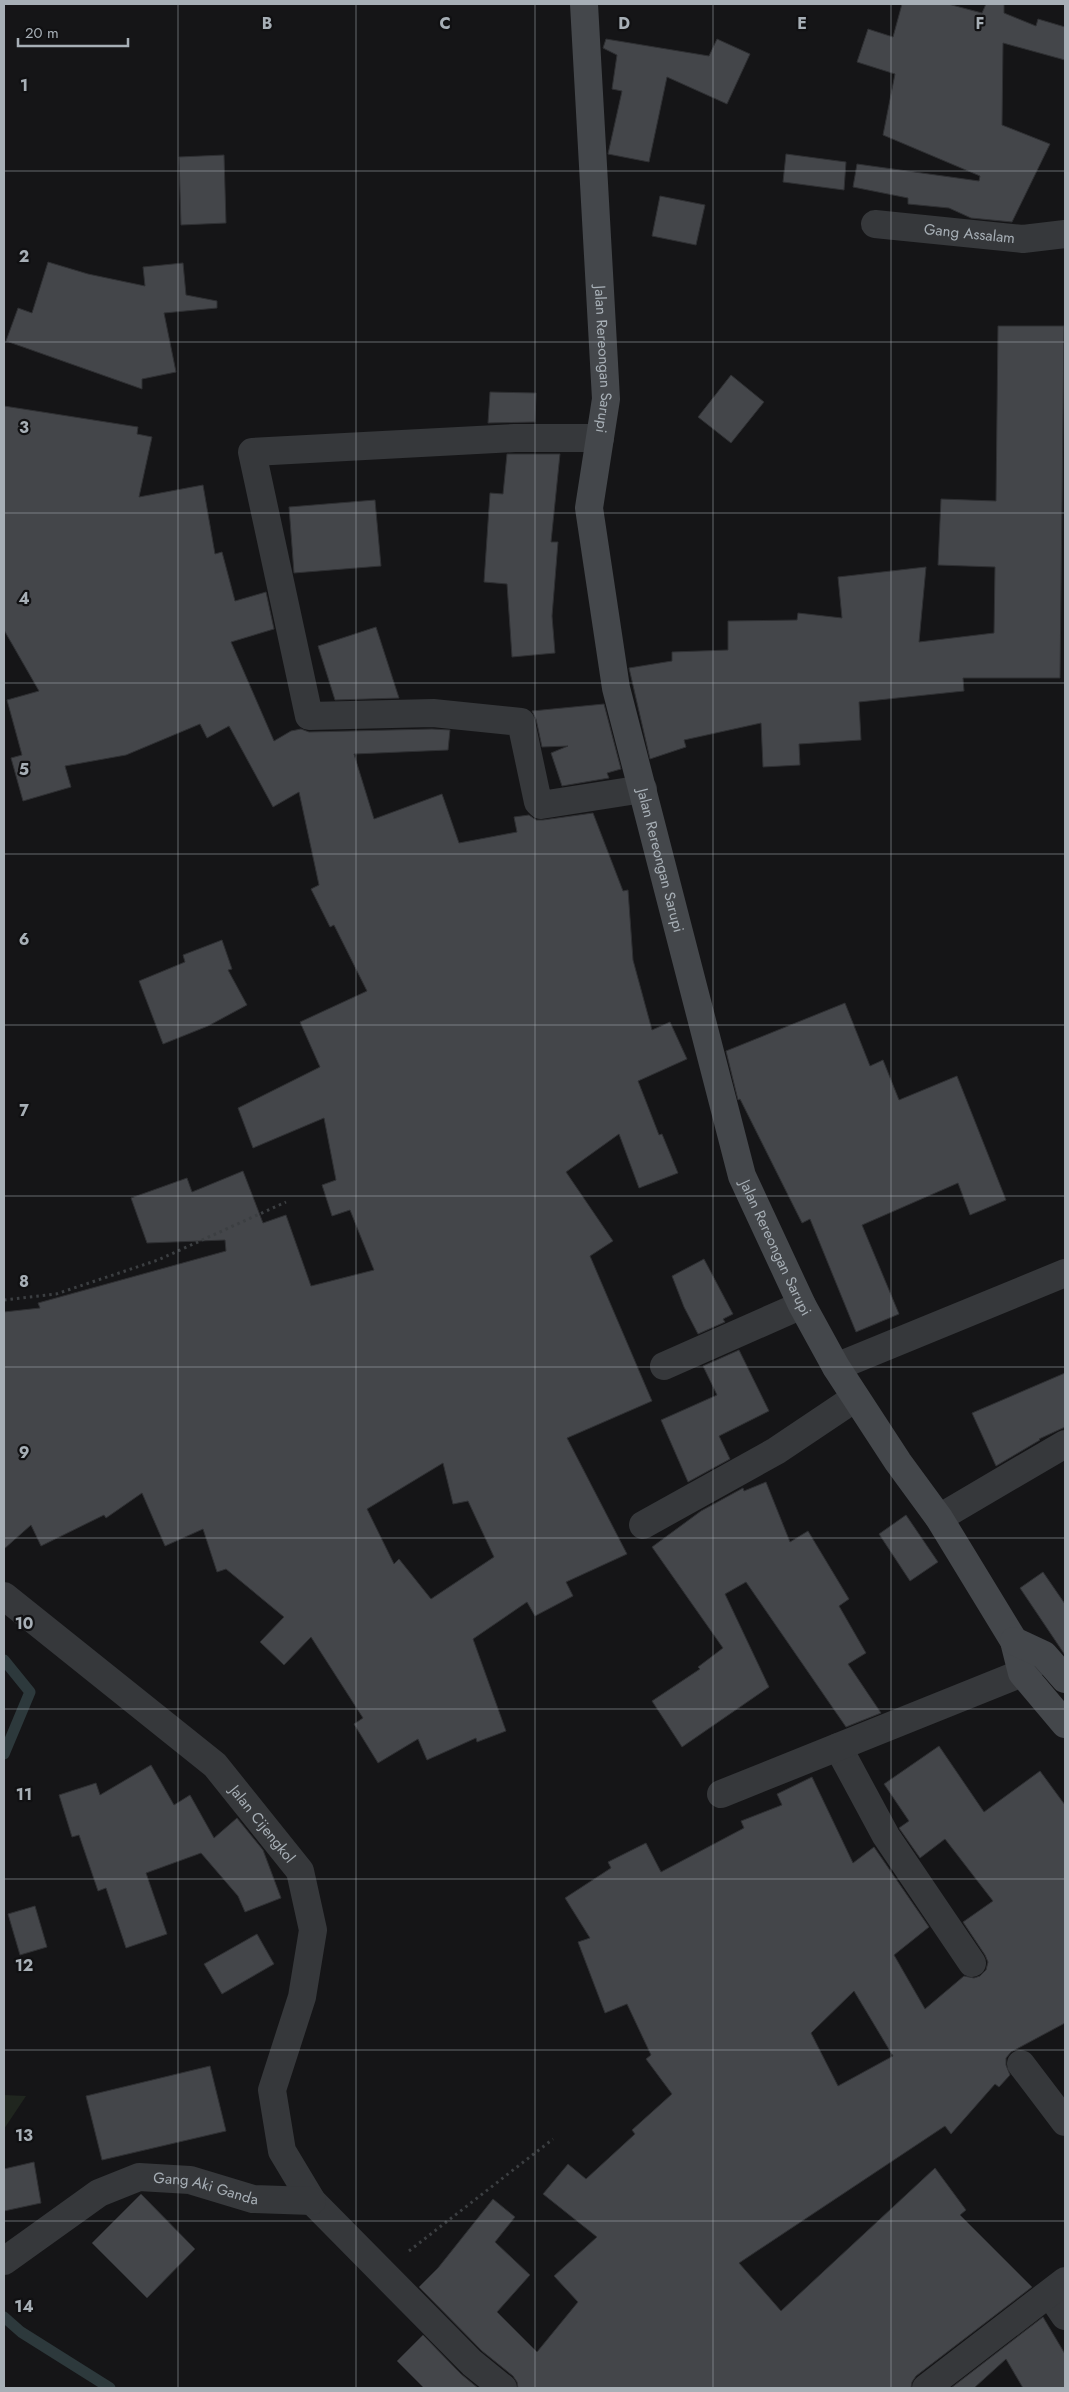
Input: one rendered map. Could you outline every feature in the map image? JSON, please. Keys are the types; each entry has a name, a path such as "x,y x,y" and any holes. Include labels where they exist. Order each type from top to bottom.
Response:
{"street":[{"name":"Jalan Rereongan Sarupi","path":"584,4 606,398 589,508 616,688 742,1176 802,1305 836,1367 898,1462 939,1518 1014,1641 1022,1673 1065,1724"},
{"name":"Gang Assalam","path":"875,224 1023,239 1065,234"},
{"path":"600,438 515,438 252,452 309,716 433,713 521,722 538,802 541,806 643,789"},
{"path":"836,1367 1065,1274"},
{"path":"664,1366 802,1305"},
{"path":"643,1525 776,1451 855,1398"},
{"path":"939,1518 1065,1444"},
{"name":"Jalan Cijengkol","path":"4,1596 215,1765 300,1871 313,1930 302,1998 272,2090 282,2150 312,2201 472,2363 503,2388"},
{"path":"1014,1641 1044,1656 1065,1679"},
{"path":"722,1794 1022,1673 1044,1656"},
{"path":"838,1747 886,1836 972,1963"},
{"path":"1021,2064 1065,2122"},
{"name":"Gang Aki Ganda","path":"4,2261 99,2193 139,2177 190,2180 253,2199 312,2201"},
{"path":"926,2388 1057,2287 1065,2316"}],"path":[{"path":"4,1300 56,1294 158,1260 286,1202"},
{"path":"402,2251 412,2250 553,2139"}],"shaded area":[{"path":"4,2095 26,2096 4,2129"}],"building":[{"path":"902,4 948,4 982,13 986,4 1004,4 1004,13 1036,26 1038,19 1065,27 1065,60 1003,43 1002,125 1050,144 1012,222 971,218 949,208 908,204 908,198 853,187 857,164 979,181 980,176 883,135 895,74 857,62 868,29 893,37"},
{"path":"606,39 709,56 717,39 750,54 727,104 667,77 649,162 608,154 622,91 612,89 617,55 603,48"},
{"path":"786,154 846,162 844,190 783,182"},
{"path":"224,155 226,223 181,225 179,157"},
{"path":"660,196 705,205 696,245 652,236"},
{"path":"48,262 88,274 145,286 143,267 183,263 186,295 217,301 217,308 164,313 176,372 142,379 142,389 6,341 18,308 32,313"},
{"path":"998,326 1064,326 1060,678 963,678 964,691 859,702 861,740 799,744 800,765 763,767 761,723 684,740 686,747 650,759 629,668 672,661 672,652 728,650 728,621 797,620 798,613 842,618 838,577 926,567 919,642 994,633 995,567 938,565 941,499 996,501"},
{"path":"731,375 764,402 731,443 698,417"},
{"path":"490,392 536,393 535,422 488,423"},
{"path":"4,406 138,427 137,434 152,437 139,497 203,485 215,554 222,552 235,601 266,592 274,629 231,642 274,741 291,731 301,729 309,732 450,730 448,750 354,754 374,819 442,794 459,843 517,832 514,817 529,815 536,820 543,820 593,813 623,891 628,890 633,960 652,1030 670,1022 687,1059 638,1081 659,1135 662,1134 678,1173 639,1188 619,1134 566,1172 613,1241 590,1256 652,1401 567,1438 627,1554 566,1582 573,1596 535,1616 527,1602 473,1639 506,1731 477,1742 476,1738 427,1760 418,1739 378,1763 354,1724 363,1718 311,1637 284,1665 260,1642 284,1617 226,1569 217,1572 203,1529 165,1546 142,1493 106,1518 104,1515 41,1546 31,1525 4,1549 4,1312 40,1308 38,1303 226,1251 225,1240 147,1243 131,1198 187,1178 192,1192 243,1171 263,1223 286,1215 311,1286 374,1270 350,1210 332,1216 322,1185 336,1180 324,1118 253,1148 238,1108 320,1067 300,1022 367,991 334,925 330,927 311,889 319,885 299,792 273,807 229,726 207,738 200,724 126,755 65,766 71,787 23,801 11,758 22,755 7,700 39,691 4,630","holes":["443,1463 453,1504 468,1501 494,1557 431,1599 399,1559 394,1564 367,1509"]},
{"path":"507,454 560,454 551,542 558,542 552,616 555,653 512,657 507,584 484,582 490,493 503,494"},
{"path":"375,500 381,566 294,573 289,507"},
{"path":"376,627 399,698 335,700 318,646"},
{"path":"604,704 621,769 607,773 609,778 562,786 551,753 568,746 542,747 536,719 532,711"},
{"path":"222,940 232,969 228,970 247,1005 208,1026 163,1044 139,981 185,962 183,955"},
{"path":"845,1003 870,1066 883,1060 899,1100 957,1076 1006,1200 970,1215 958,1183 862,1225 899,1314 856,1332 810,1219 802,1223 740,1099 738,1100 726,1051"},
{"path":"704,1259 733,1314 723,1319 725,1322 698,1334 684,1307 672,1276"},
{"path":"739,1350 769,1411 719,1436 730,1459 688,1482 661,1420 717,1395 703,1366"},
{"path":"1065,1373 1065,1427 1039,1439 996,1466 972,1413"},
{"path":"766,1482 790,1542 808,1531 849,1599 839,1606 866,1653 848,1664 881,1713 846,1727 746,1582 725,1594 769,1687 682,1747 652,1701 700,1669 698,1667 723,1648 652,1547 701,1511 743,1488 744,1491"},
{"path":"906,1515 938,1562 910,1581 879,1534"},
{"path":"1043,1572 1065,1604 1065,1655 1020,1588"},
{"path":"939,1746 984,1812 1040,1771 1065,1805 1065,2023 1011,2052 1006,2058 1006,2065 1010,2075 999,2087 995,2084 951,2134 945,2126 739,2263 781,2311 935,2168 966,2210 960,2215 1032,2287 916,2376 911,2388 518,2388 513,2376 482,2351 419,2287 438,2268 493,2199 515,2217 495,2242 530,2275 497,2312 537,2352 578,2302 554,2276 597,2237 543,2194 568,2164 586,2179 635,2134 632,2130 672,2094 646,2059 651,2055 627,2004 605,2013 578,1942 590,1938 565,1898 611,1868 608,1862 646,1843 661,1872 744,1828 741,1821 782,1805 777,1794 812,1777 853,1863 874,1847 929,1927 894,1955 925,2009 964,1976 974,1978 980,1976 986,1970 988,1962 985,1955 963,1922 993,1901 945,1839 920,1858 899,1828 909,1821 884,1784","holes":["854,1991 893,2056 838,2086 811,2033"]},
{"path":"151,1765 174,1805 190,1795 214,1838 237,1818 263,1850 281,1898 245,1912 238,1896 201,1853 146,1873 167,1934 126,1948 106,1888 98,1891 79,1835 72,1837 59,1795 96,1783 100,1795"},
{"path":"35,1906 47,1947 20,1955 8,1914"},
{"path":"257,1934 274,1964 222,1994 204,1964"},
{"path":"210,2066 226,2131 102,2160 86,2096"},
{"path":"34,2162 41,2203 4,2211 4,2169"},
{"path":"141,2194 195,2249 147,2298 92,2243"},
{"path":"1043,2317 1065,2354 1065,2388 1023,2388 1006,2359 974,2388 951,2388"},
{"path":"423,2335 461,2374 478,2388 424,2388 397,2361"}],"waterway":[{"path":"4,1660 30,1692 4,1754"},
{"path":"4,2317 21,2332 110,2388"}]}
